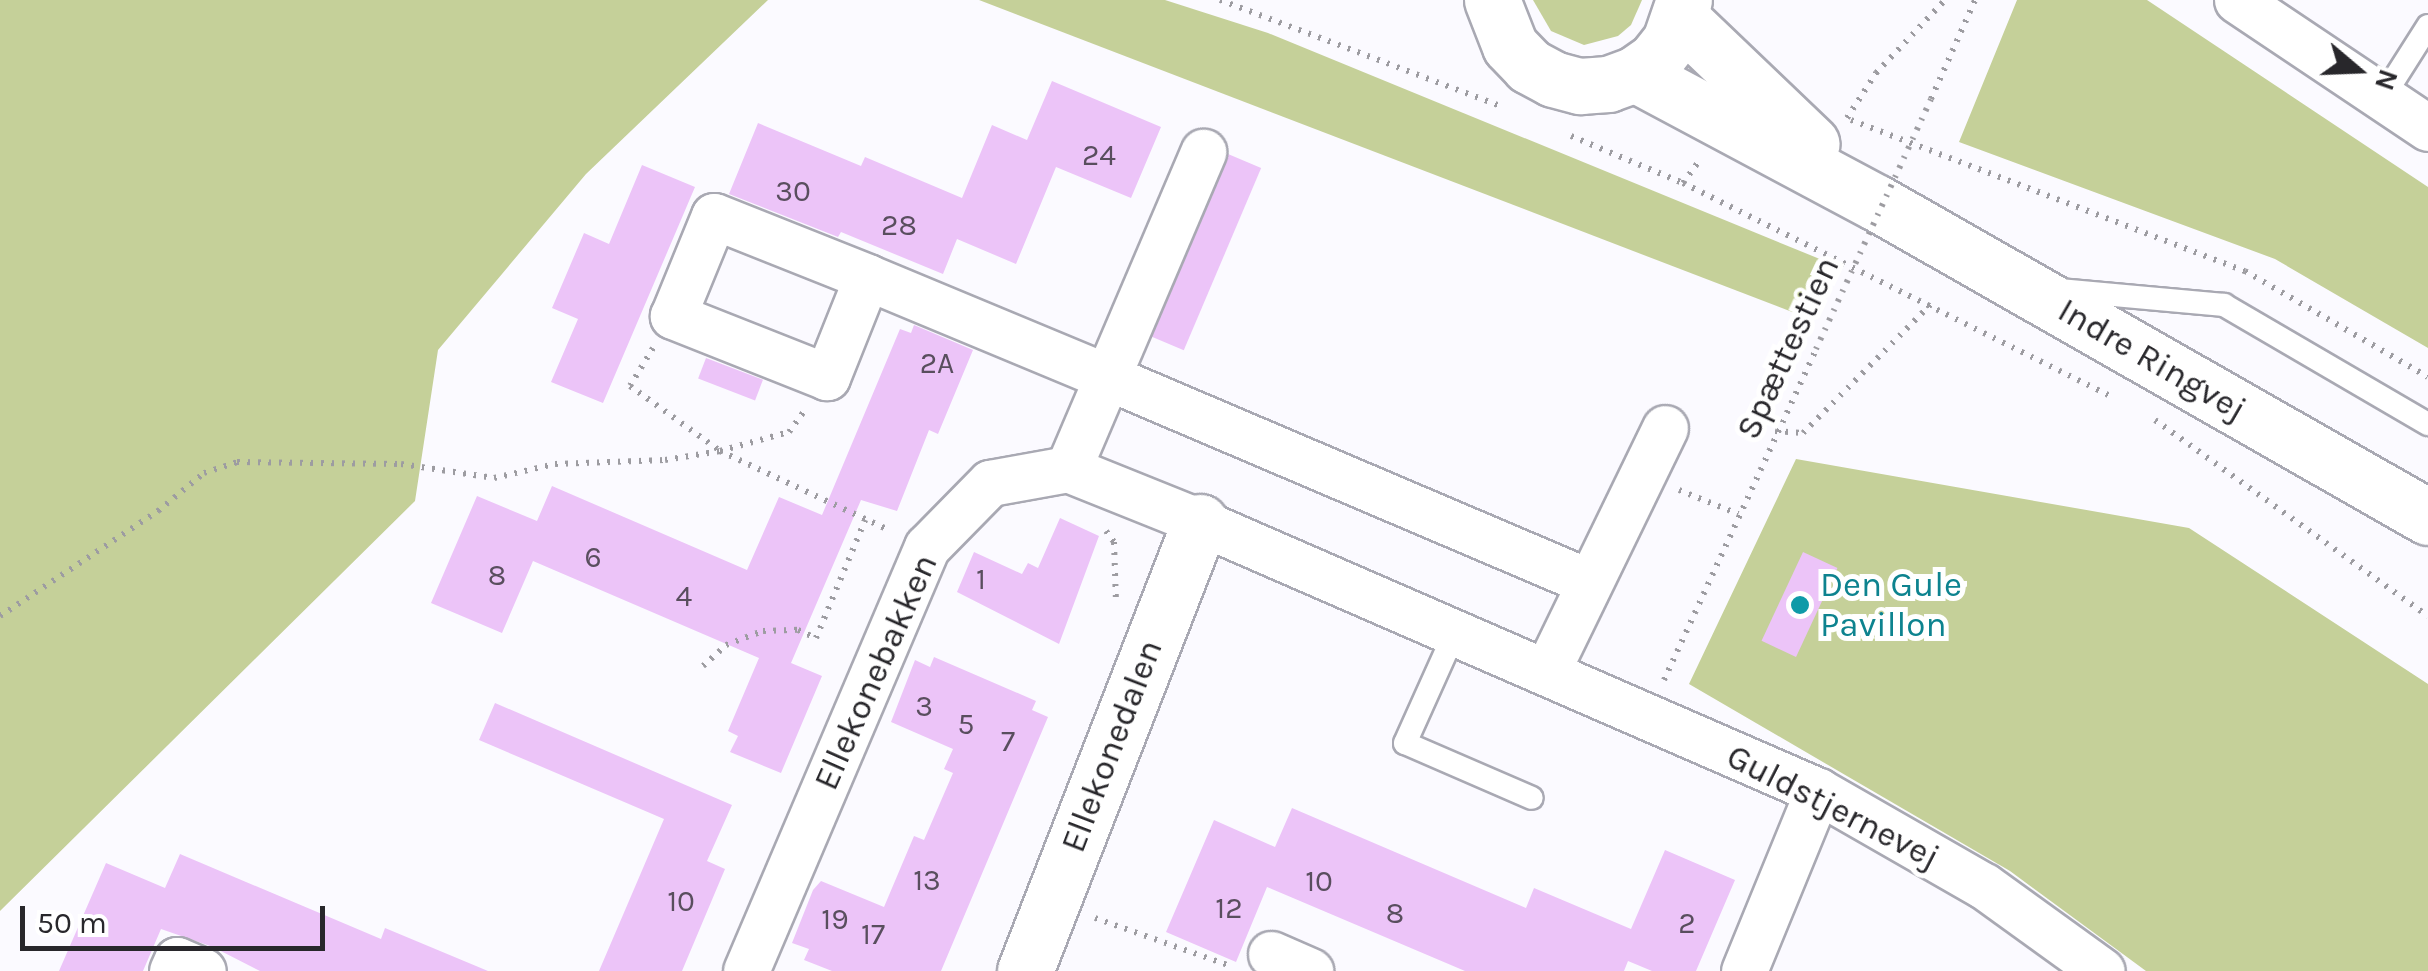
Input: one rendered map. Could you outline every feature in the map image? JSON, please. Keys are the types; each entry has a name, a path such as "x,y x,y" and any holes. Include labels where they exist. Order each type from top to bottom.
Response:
{"street":[{"path":"1492,0 1510,46 1529,66 1553,80 1594,85 1634,74 1670,41 1682,9"},
{"path":"2237,0 2428,128"},
{"name":"Indre Ringvej","path":"1682,9 1877,203"},
{"name":"Indre Ringvej","path":"1634,74 1877,203 2428,517"},
{"path":"1200,522 1068,469 1203,152"},
{"path":"867,276 827,377 674,316 714,216 867,276 1589,582"},
{"path":"1547,671 1664,428"},
{"name":"Ellekonebakken","path":"746,971 927,547 990,483 1068,469"},
{"name":"Guldstjernevej","path":"1200,522 1818,791 1984,886 2102,971"},
{"name":"Ellekonedalen","path":"1024,971 1200,522"},
{"path":"1744,971 1818,791"},
{"path":"172,971 176,960 202,971"}],"lane":[{"path":"2383,97 2426,34"},
{"path":"2022,286 2224,306 2428,424"},
{"path":"1455,632 1405,743 1532,798"}],"path":[{"path":"1220,0 1511,110"},
{"path":"1847,118 1876,73 1945,0"},
{"name":"Spættestien","path":"1648,717 1975,0"},
{"path":"1832,107 1847,118 2245,272 2428,377"},
{"path":"1563,132 1683,183 2126,403"},
{"path":"1776,431 1802,433 1932,304"},
{"path":"674,316 630,386 720,450 927,547"},
{"path":"0,616 158,511 204,474 237,462 401,464 494,478 555,464 665,460 789,432 827,377"},
{"path":"2143,412 2428,616"},
{"path":"1641,475 1738,514"},
{"path":"703,666 726,644 763,631 798,630 816,638 866,520"},
{"path":"1052,902 1227,968 1291,963"}],"green space":[{"path":"0,0 768,0 586,174 438,350 415,501 0,911"},
{"path":"979,0 1165,0 1268,33 1832,264 1800,315"},
{"path":"1533,0 1642,0 1631,25 1618,36 1584,45 1551,31"},
{"path":"2017,0 2147,0 2428,187 2428,348 2275,259 1959,142"},
{"path":"1796,459 2189,528 2428,684 2428,971 2146,971 2010,871 1689,684"}],"building":[{"path":"1052,81 1161,127 1131,198 1056,167 1016,264 957,239 943,274 841,232 838,237 729,194 758,123 861,166 865,157 962,198 992,125 1027,140"},
{"path":"1228,154 1261,168 1184,350 1151,336"},
{"path":"642,165 695,187 603,403 551,382 578,319 552,308 584,233 609,244"},
{"path":"914,325 973,350 938,434 929,430 897,511 861,500 791,663 822,676 781,773 730,752 738,736 728,731 759,658 533,561 502,633 431,603 477,496 537,521 552,486 747,570 779,497 822,515 900,329 911,333"},
{"path":"706,358 763,380 755,400 698,379"},
{"path":"1060,518 1099,536 1059,644 957,592 974,552 1022,574 1028,563 1038,568"},
{"name":"Den Gule Pavillon","path":"1803,552 1837,568 1796,657 1762,641"},
{"path":"934,657 1036,701 1032,710 1048,717 941,971 832,971 804,960 809,949 792,943 813,890 821,881 884,907 914,836 924,840 953,773 944,769 953,749 891,722 915,660 930,667"},
{"path":"495,703 732,805 707,861 725,869 682,971 599,971 664,819 479,740"},
{"path":"1292,808 1526,908 1534,888 1631,929 1665,850 1735,880 1696,971 1652,971 1628,961 1624,971 1465,971 1267,887 1236,962 1166,932 1214,820 1275,847"},
{"path":"180,854 381,939 385,928 488,971 260,971 213,947 161,929 143,971 59,971 106,863 165,888"}],"place":[{"name":"Den Gule Pavillon","path":"1800,605"}]}
